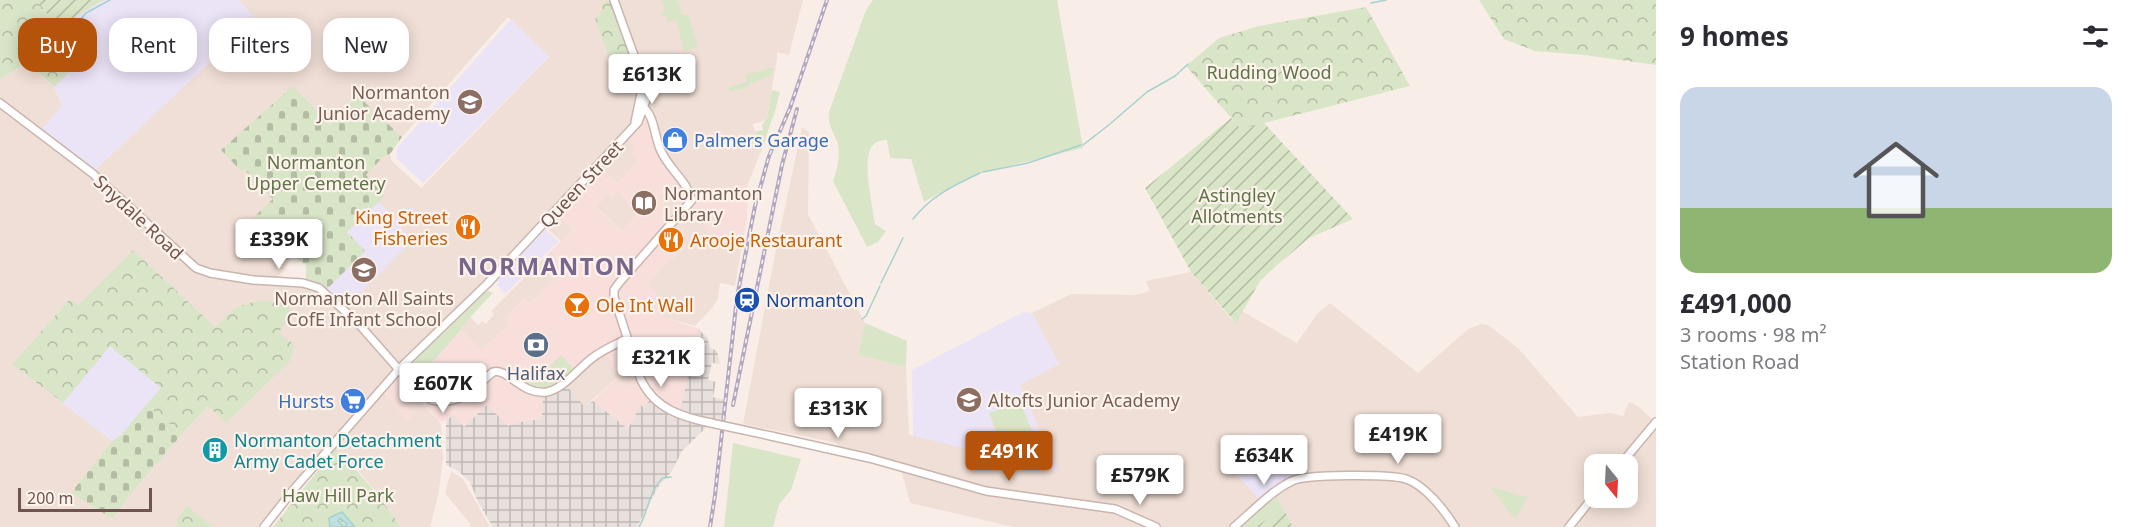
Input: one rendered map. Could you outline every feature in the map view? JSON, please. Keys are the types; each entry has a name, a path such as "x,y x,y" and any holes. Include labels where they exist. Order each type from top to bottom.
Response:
{"street":[{"path":"614,0 644,82"},
{"name":"Queen Street","path":"264,527 294,489 399,369 488,283 637,123 646,91 644,82"},
{"name":"Queen Street","path":"641,108 644,82"},
{"path":"646,91 651,118 662,153 681,179 692,200 619,283 614,294 644,387 659,404 680,415 869,458 986,491 1115,509 1156,527"},
{"name":"Snydale Road","path":"0,103 92,173 196,268 210,273 253,280 312,285 326,292 357,322 421,394 432,400 443,402 457,399 498,370 522,388 533,392 545,392 561,385 605,348 627,339"},
{"path":"641,108 651,118"},
{"path":"637,123 651,118"},
{"path":"1629,454 1656,422"},
{"path":"1234,527 1287,484 1308,476 1395,477 1408,480 1441,507 1455,527"},
{"path":"1569,527 1584,508"}],"shaded area":[{"path":"0,0 37,0 50,18 18,18 18,67 0,79"},
{"path":"104,0 239,0 255,18 209,18 209,63 92,173 40,132 62,105 54,87 38,72 97,72 97,18 74,18"},
{"path":"239,0 803,0 789,55 777,52 767,118 753,124 760,154 748,184 692,200 730,243 742,245 735,286 720,283 718,298 695,326 663,317 648,282 657,271 685,248 668,227 675,219 659,197 667,161 642,106 634,152 638,161 631,169 618,183 599,166 555,212 572,230 561,241 543,225 399,369 264,527 0,527 0,79 18,69 18,72 38,72 54,87 92,173 209,62 209,72 311,72 311,18 254,18","holes":["508,17 549,57 421,188 391,160 390,154 383,157 366,175 385,195 378,202 398,222 344,309 312,285 275,281 293,256 255,218 274,199 243,168 241,171 221,150 330,125 357,95 402,137","133,250 215,327 236,307 257,301 278,333 227,422 208,406 126,500 113,519 71,493 112,441 12,364 70,299 78,306"]},
{"name":"Normanton Junior Academy","path":"511,19 549,57 423,183 396,158 397,148"},
{"path":"642,118 648,119 657,142 682,180 659,197 675,219 668,227 685,248 657,271 659,274 648,282 666,306 663,317 700,329 680,415 640,405 628,429 593,401 617,377 623,384 640,377 635,364 614,371 605,349 567,380 542,419 508,426 464,427 447,420 440,422 425,405 427,398 408,380 434,359 461,330 482,350 510,323 505,318 524,299 529,304 554,280 543,269 556,256 551,251 572,230 555,212 599,166 618,183 638,161 632,154 636,146 626,136","holes":["619,191 637,215 622,231 596,208 608,194 612,198"]},
{"path":"802,127 809,132 808,214 865,323 858,355 906,367 909,435 1057,471 1019,385 1059,364 1032,313 1071,294 1135,295 1150,291 1146,281 1191,272 1232,320 1242,311 1297,343 1317,314 1330,303 1418,373 1468,329 1481,324 1488,325 1518,348 1578,417 1610,413 1623,416 1629,402 1638,406 1656,423 1656,527 1293,527 1283,508 1256,527 1014,527 910,503 900,466 836,451 837,443 743,424","holes":["1254,433 1300,463 1252,448"]},
{"path":"748,184 747,220 742,245 730,243 725,245 715,240 689,203 692,200"},
{"path":"618,190 637,215 622,231 596,207 608,194"},
{"name":"Normanton All Saints CofE Infant School","path":"378,202 399,221 397,224 413,240 346,308 326,290 364,251 347,232"},
{"path":"545,230 559,241 505,294 497,285 499,278"},
{"path":"133,250 215,327 122,434 112,441 12,364 70,299 78,305"},
{"path":"551,251 556,256 554,280 529,304 524,299 505,318 510,323 482,351 459,328 470,317 478,325 482,321 486,324 494,314 491,311"},
{"name":"Altofts Junior Academy","path":"1023,312 1032,313 1059,364 1020,385 1058,471 913,436 912,370"},
{"path":"699,330 707,337 710,348 717,351 720,364 712,363 708,380 716,382 713,397 724,400 721,422 711,423 682,451 672,471 658,487 637,527 493,527 478,502 470,482 457,470 446,465 446,421 453,415 464,427 487,405 508,426 542,419 543,392 564,383 584,406 593,401 628,429 640,405 644,407 653,397 679,415"},
{"path":"605,348 614,371 636,364 640,377 624,384 617,378 584,407 564,383"},
{"path":"402,377 420,400 408,408 413,415 407,421 384,392 397,378"},
{"path":"384,392 407,421 407,408 420,400 441,424 443,458 438,496 430,527 401,527 358,470 335,450"},
{"path":"1254,433 1300,463 1303,477 1262,503 1232,469 1252,448"},
{"path":"451,471 463,479 490,527 469,527 471,525 445,493"}],"green space":[{"path":"0,0 37,0 50,18 18,18 18,69 0,79"},
{"path":"37,0 104,0 74,18 50,18"},
{"path":"612,0 631,58 612,65 595,18 600,16 599,12 603,10 601,4"},
{"path":"662,0 678,0 682,15 688,14 698,47 684,51 676,20 668,22 666,15 662,16 661,12 665,11"},
{"path":"873,0 1057,0 1083,148 984,172 924,202 911,159 890,158 887,140 877,142 870,150 868,182 875,224 886,231 878,242 867,247 833,181 839,149 830,126 829,112 866,10"},
{"path":"1479,0 1656,0 1656,65 1535,51 1504,39"},
{"name":"Rudding Wood","path":"1366,7 1410,86 1241,129 1186,66 1219,38 1259,26"},
{"path":"774,67 772,75 748,87 729,92 729,87 747,82 745,75"},
{"path":"38,72 69,72 54,87"},
{"name":"Normanton Upper Cemetery","path":"293,86 330,125 357,95 402,137 390,154 383,157 366,175 385,196 347,232 365,251 326,290 306,279 306,265 293,256 254,217 273,199 244,169 241,171 221,150"},
{"path":"772,90 780,92 760,154 755,132 763,130 762,125 767,118"},
{"name":"Astingley Allotments","path":"1231,118 1241,129 1264,123 1353,219 1309,238 1275,267 1260,281 1236,323 1191,272 1145,188"},
{"path":"133,250 215,327 236,307 257,301 290,302 289,319 278,333 295,345 290,361 226,423 208,406 182,434 146,405 161,388 110,346 63,403 12,364 70,299 78,305"},
{"path":"484,292 493,293 435,359 411,377 408,371 424,349 443,334"},
{"path":"865,323 907,341 906,367 858,355"},
{"path":"561,355 574,369 554,384 540,388 517,379 518,377 532,383"},
{"path":"817,388 829,389 821,418 807,415"},
{"path":"1020,401 1036,442 1005,454 989,413"},
{"path":"146,405 182,434 126,500 113,519 71,493 112,441 122,434"},
{"path":"733,443 801,459 791,490 779,505 773,527 724,527"},
{"name":"Haw Hill Park","path":"335,449 370,486 401,527 273,527"},
{"path":"1490,487 1528,497 1515,519"},
{"path":"1274,493 1283,508 1256,527 1234,527"},
{"path":"187,506 213,527 177,527 178,517"},
{"path":"1283,508 1293,527 1256,527"}],"water":[{"path":"342,512 355,527 344,527 330,527 329,518","holes":["340,518 347,524 344,527 338,521"]}],"waterway":[{"path":"82,18 86,13 110,0"},
{"path":"1371,3 1386,0"},
{"path":"1111,123 1147,92 1175,76 1188,64"},
{"path":"1083,145 1110,124"},
{"path":"983,172 1028,163 1081,145"},
{"path":"913,219 935,197 980,173"},
{"path":"881,283 903,238"},
{"path":"862,319 866,316 880,286"},
{"path":"639,527 658,483 663,478 671,477"}],"railway":[{"path":"710,527 737,297 755,206 769,156 790,108 827,0"},
{"path":"733,405 782,165 797,109"}],"place":[{"name":"Normanton Junior Academy","path":"470,102"},
{"name":"Palmers Garage","path":"675,140"},
{"name":"Normanton Library","path":"644,203"},
{"name":"King Street Fisheries","path":"468,227"},
{"name":"Arooje Restaurant","path":"671,240"},
{"name":"Normanton All Saints CofE Infant School","path":"364,270"},
{"name":"Normanton","path":"747,300"},
{"name":"Ole Int Wall","path":"577,305"},
{"name":"Halifax","path":"536,345"},
{"name":"Altofts Junior Academy","path":"969,400"},
{"name":"Hursts","path":"353,401"},
{"name":"Normanton Detachment Army Cadet Force","path":"215,450"}],"district":[{"name":"NORMANTON","path":"547,265"}]}
